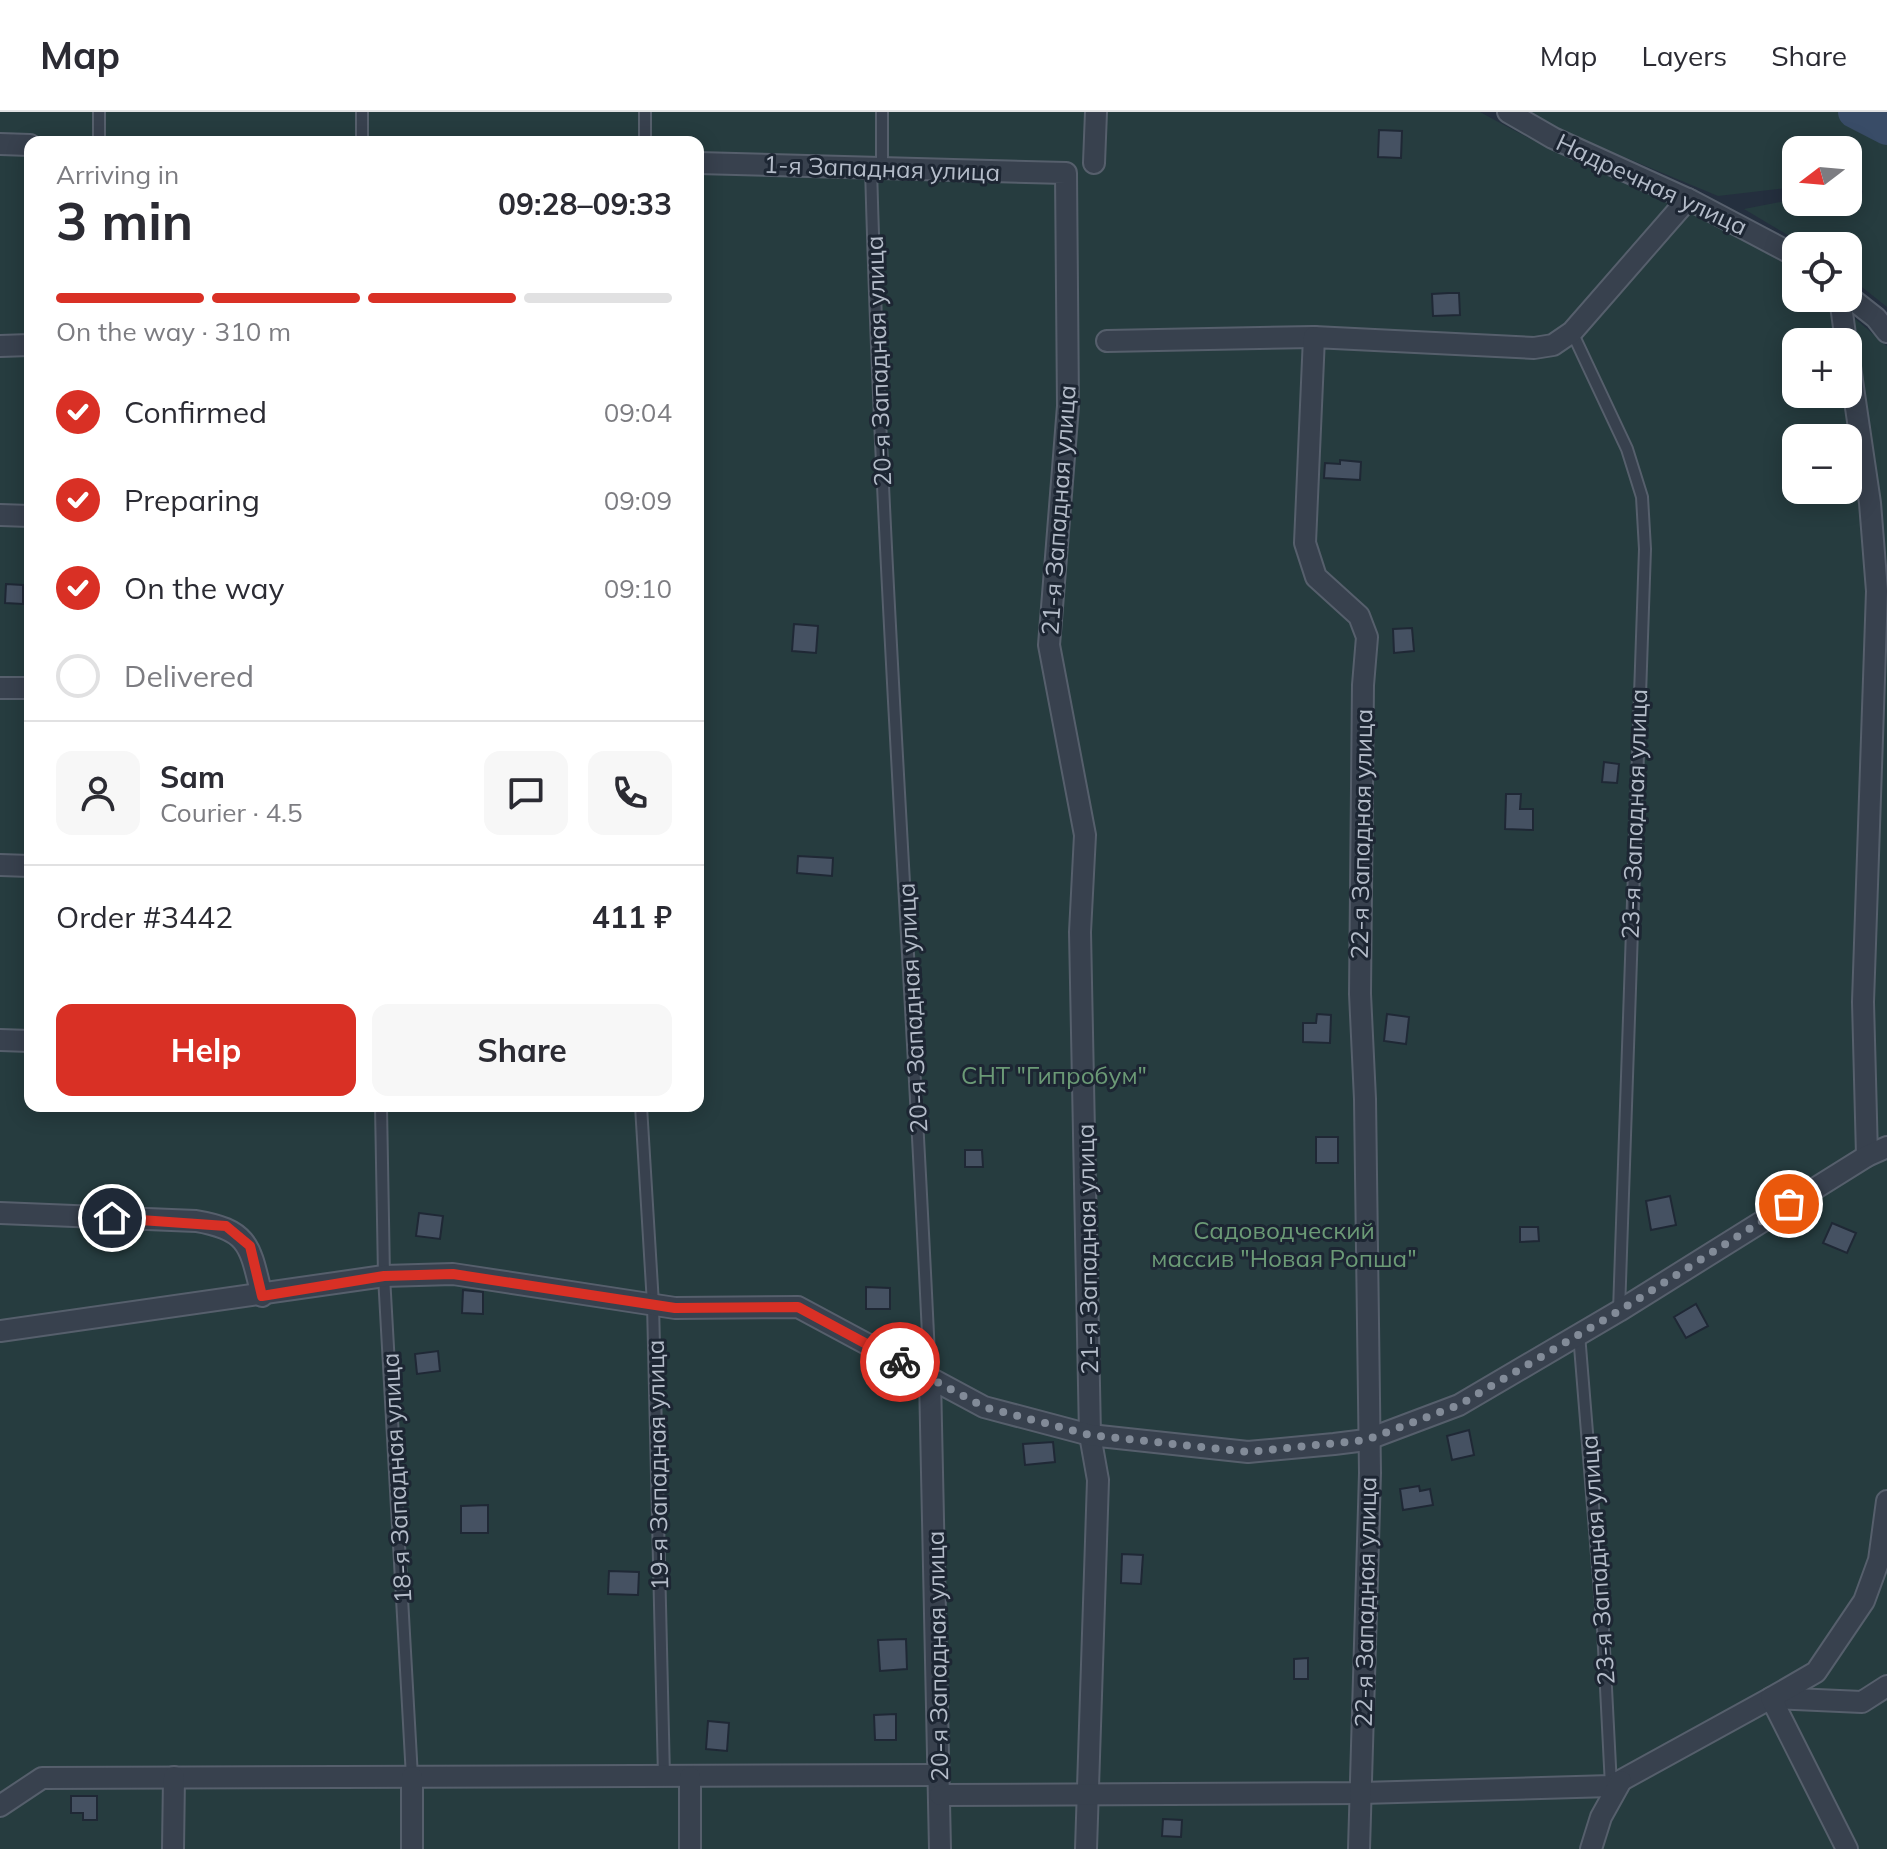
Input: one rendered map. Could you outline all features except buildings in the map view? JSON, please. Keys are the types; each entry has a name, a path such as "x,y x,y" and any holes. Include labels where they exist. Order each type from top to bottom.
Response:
{"street":[{"path":"1094,163 1096,112"},
{"name":"Надречная улица","path":"1508,112 1553,138 1688,199 1782,249"},
{"path":"0,144 24,145"},
{"name":"1-я Западная улица","path":"704,163 1066,173"},
{"name":"21-я Западная улица","path":"1066,173 1068,406 1049,645 1085,835 1080,932 1090,1435 1098,1480 1086,1849"},
{"path":"1107,341 1314,337 1534,348 1553,345 1572,332 1688,199"},
{"path":"1862,307 1887,332"},
{"name":"22-я Западная улица","path":"1314,337 1305,543 1316,577 1359,616 1367,637 1363,685 1360,994 1365,1099 1366,1440 1370,1473 1359,1849"},
{"path":"0,346 24,345"},
{"path":"1856,408 1870,503 1877,591 1863,1002 1867,1156"},
{"path":"0,515 24,516"},
{"path":"0,688 24,688"},
{"path":"0,865 24,866"},
{"path":"0,1040 24,1041"},
{"path":"0,1331 262,1296 384,1276 453,1274 675,1308 798,1307 984,1407 1090,1435 1248,1452 1366,1440 1459,1405 1619,1311 1867,1156 1887,1147"},
{"path":"0,1213 196,1221 226,1226 250,1246 262,1296"},
{"name":"20-я Западная улица","path":"930,1378 940,1849"},
{"path":"0,1806 42,1778 690,1777 940,1785 1087,1796 1361,1793 1616,1783 1816,1672 1864,1601 1879,1560 1887,1501"},
{"path":"1771,1698 1862,1702 1887,1686"},
{"path":"1771,1698 1847,1849"},
{"path":"173,1849 174,1777"},
{"name":"18-я Западная улица","path":"412,1777 412,1849"},
{"path":"690,1777 690,1849"},
{"path":"1591,1849 1616,1783"}],"lane":[{"path":"99,112 99,136"},
{"path":"362,112 362,136"},
{"path":"645,112 645,136"},
{"name":"20-я Западная улица","path":"882,112 877,168 878,423 910,952 930,1378"},
{"name":"23-я Западная улица","path":"1572,332 1627,449 1642,497 1645,549 1619,1311"},
{"name":"18-я Западная улица","path":"381,1112 384,1276 412,1777"},
{"name":"19-я Западная улица","path":"641,1112 653,1304 664,1777"},
{"name":"23-я Западная улица","path":"1579,1334 1616,1783"}],"green space":[{"name":"Садоводческий массив \"Новая Ропша\"","path":"0,112 1480,112 1602,174 1742,237 1779,259 1782,261 1782,312 1847,312 1887,346 1887,1849 0,1849"},
{"path":"1530,112 1887,112 1887,307 1862,287 1862,232 1783,232 1744,209 1782,202 1782,216 1862,216 1862,136 1782,136 1782,189 1718,196 1559,130"}],"waterway":[{"path":"1854,112 1887,129"}],"way so far":[{"path":"900,1362 984,1407 1090,1435 1248,1452 1366,1440 1459,1405 1619,1311 1789,1204"}],"route":[{"path":"112,1218 196,1221 226,1226 250,1246 262,1296 384,1276 453,1274 675,1308 798,1307 900,1362"}],"park label":[{"name":"СНТ \"Гипробум\"","path":"1054,1075"}]}
